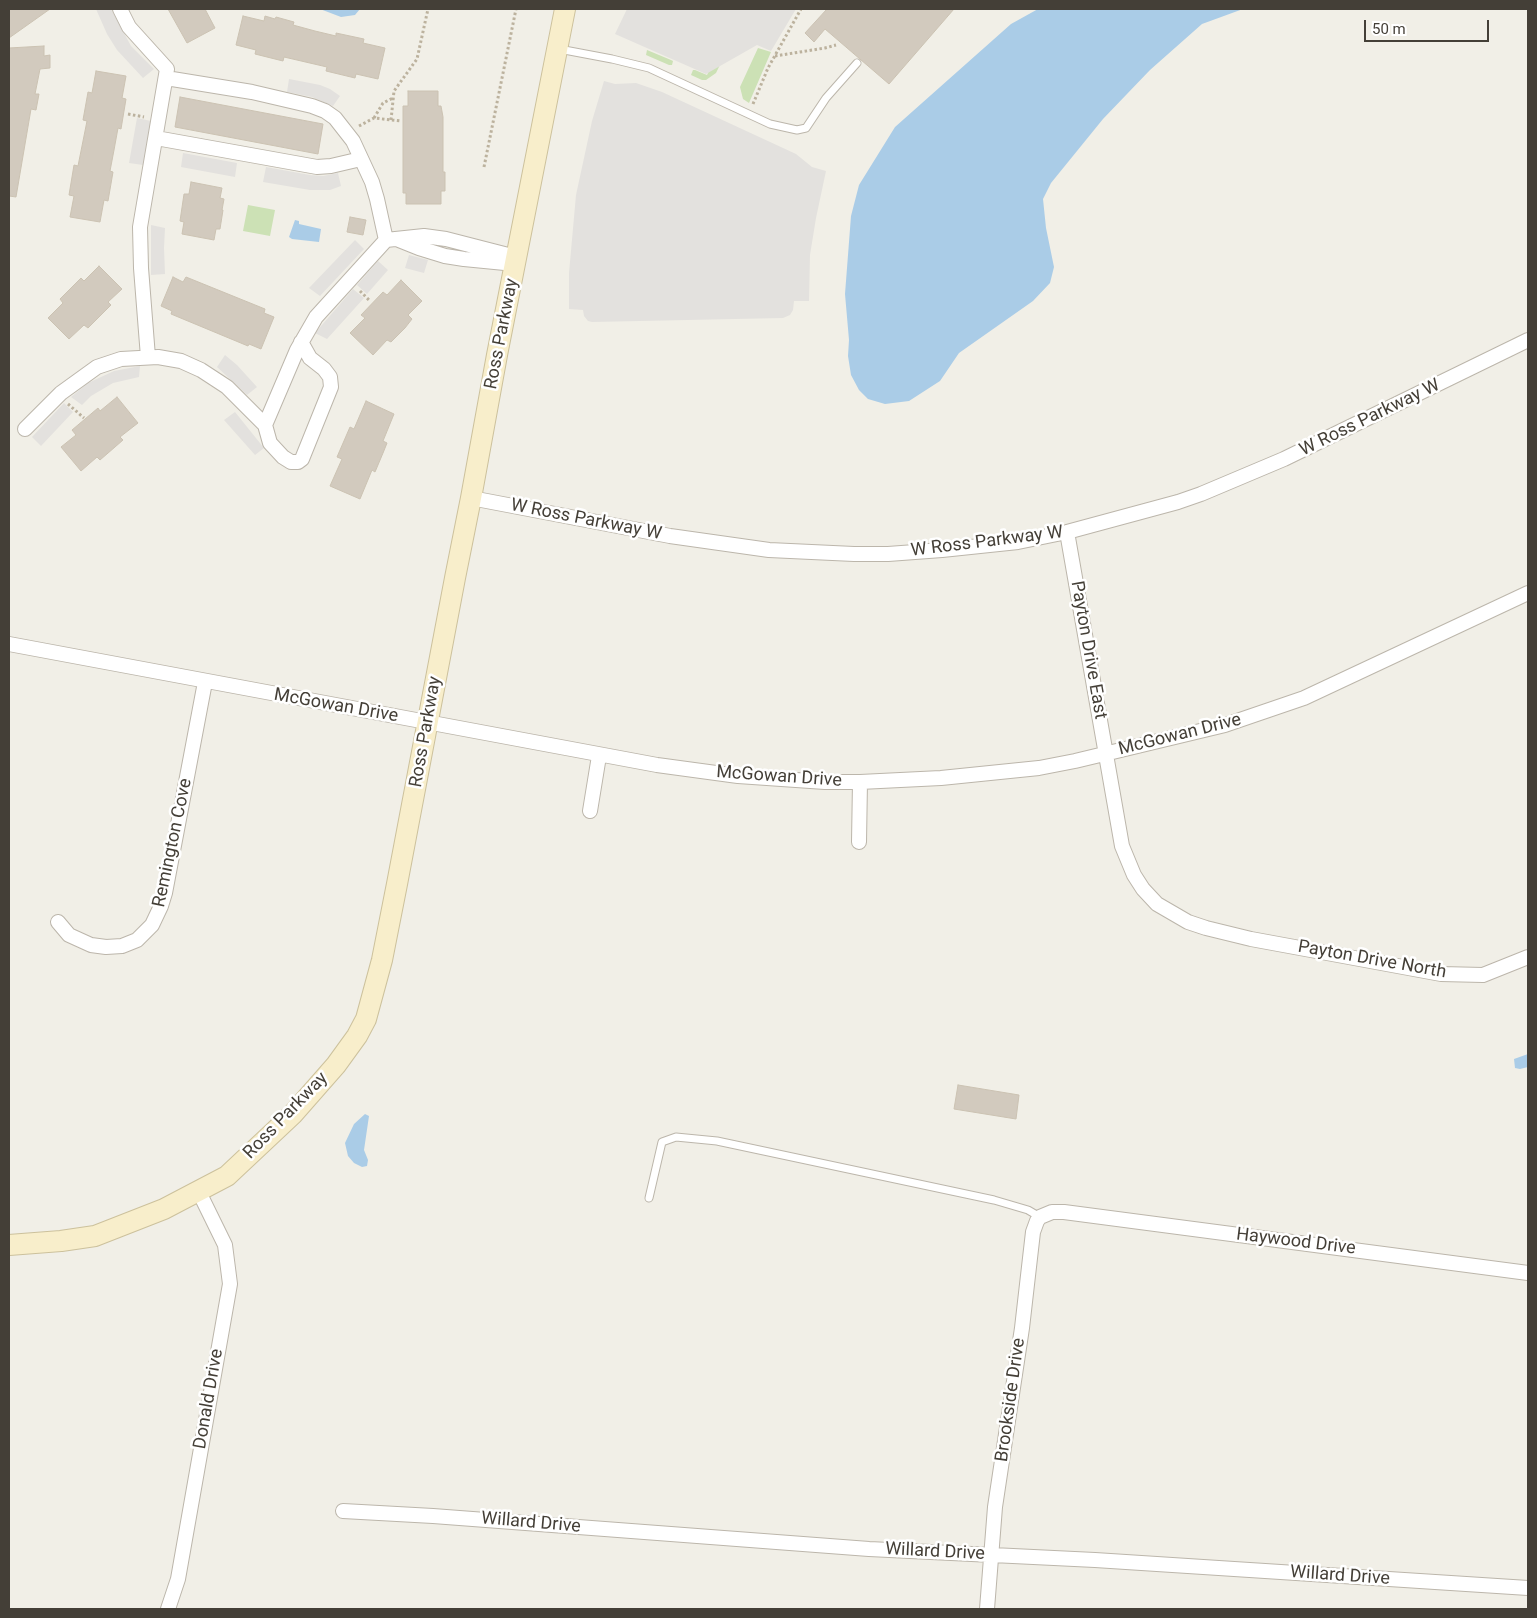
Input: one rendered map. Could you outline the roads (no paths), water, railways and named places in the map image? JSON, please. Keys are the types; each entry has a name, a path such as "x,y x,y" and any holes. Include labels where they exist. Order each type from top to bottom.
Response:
{"street":[{"path":"120,9 129,27 166,73 312,106 335,118 353,141 392,240"},
{"name":"Ross Parkway","path":"9,1245 95,1236 164,1209 226,1176 288,1119 336,1065 357,1036 366,1019 382,960 564,9"},
{"path":"148,358 140,227 166,73"},
{"path":"156,138 317,167 331,166 361,159"},
{"path":"264,425 283,379 316,316 392,240 424,236 446,239 516,261"},
{"name":"W Ross Parkway W","path":"471,498 670,536 753,549 803,553 888,554 1018,542 1067,532 1178,502 1240,478 1393,407 1528,340"},
{"path":"25,429 59,395 97,366 121,359 158,357 181,361 201,370 227,387 264,425 270,443 283,457 290,462 298,462 302,459 331,387 330,377 324,369 310,358 301,342"},
{"name":"Payton Drive East","path":"1067,532 1122,846 1134,875 1143,889 1157,904 1188,922 1214,930"},
{"name":"McGowan Drive","path":"9,644 599,756 738,776 825,782 860,782 996,773 1075,762 1225,725 1304,698 1528,593"},
{"name":"Remington Cove","path":"58,922 69,935 91,945 106,947 122,946 133,942 144,935 152,926 166,893 205,682"},
{"path":"590,811 599,756"},
{"path":"859,842 860,782"},
{"name":"Payton Drive North","path":"1214,930 1252,939 1441,974 1483,975 1528,957"},
{"name":"Donald Drive","path":"168,1609 178,1579 230,1284 225,1245 199,1192"},
{"name":"Haywood Drive","path":"1040,1217 1052,1212 1064,1212 1528,1274"},
{"name":"Brookside Drive","path":"987,1609 995,1507 1033,1232 1040,1217"},
{"name":"Willard Drive","path":"343,1511 434,1516 869,1549 1528,1588"}],"lane":[{"path":"557,49 612,58 649,68 750,114 786,129 797,130 806,128 826,98 856,63"},
{"path":"649,1198 662,1142 676,1137 717,1141 994,1200 1028,1210 1040,1217"}],"water":[{"path":"320,9 360,9 355,15 341,17"},
{"path":"1038,9 1243,9 1202,24 1150,70 1103,119 1051,183 1043,199 1046,228 1054,267 1050,283 1033,301 959,353 940,381 909,401 885,404 868,399 859,390 851,375 848,356 849,340 845,294 851,216 859,185 895,127 1011,24"},
{"path":"295,220 299,221 299,224 321,229 319,242 289,237"},
{"path":"1528,1054 1528,1067 1515,1068 1514,1059"},
{"path":"365,1114 369,1116 364,1150 368,1160 367,1166 362,1167 354,1163 348,1156 345,1143 354,1124"}]}
